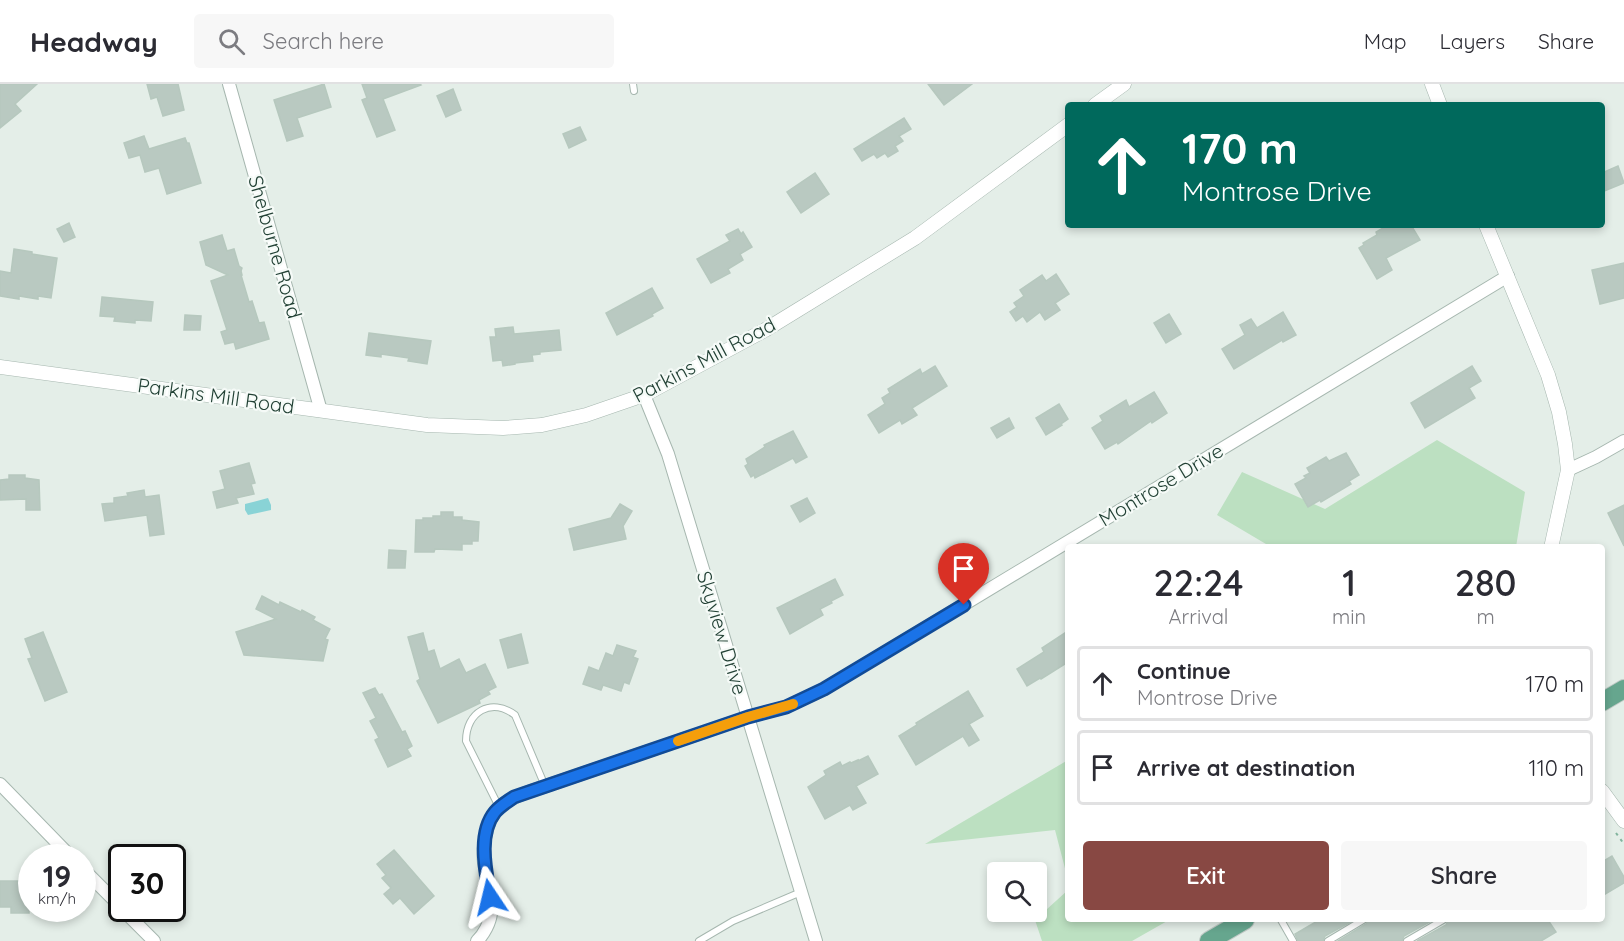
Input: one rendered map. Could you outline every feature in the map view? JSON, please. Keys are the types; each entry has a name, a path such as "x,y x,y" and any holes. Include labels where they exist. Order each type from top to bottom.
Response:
{"main road":[{"path":"1605,700 1624,688"},
{"path":"1209,941 1242,922"}],"street":[{"name":"Shelburne Road","path":"229,84 321,411"},
{"path":"1099,102 1124,84"},
{"path":"1432,84 1439,102"},
{"name":"Parkins Mill Road","path":"0,368 427,425 461,428 542,425 586,415 644,395 765,330 915,238 1065,126"},
{"path":"1487,228 1548,375 1559,412 1568,470 1552,544"},
{"name":"Montrose Drive","path":"500,807 514,797 748,717 786,707 824,689 1508,276"},
{"name":"Skyview Drive","path":"644,395 668,454 816,941"},
{"path":"1568,470 1624,441"},
{"path":"0,784 58,844"},
{"path":"1605,795 1624,821"},
{"path":"477,941 492,912 484,860 485,842 493,814 500,807"},
{"path":"96,882 108,895"},
{"path":"135,922 154,941"}],"lane":[{"path":"500,807 466,741 466,730 481,710 493,707 505,708 515,716 546,786"},
{"path":"699,941 734,921 801,892"},
{"path":"1282,922 1293,941"},
{"path":"1328,941 1360,922"},
{"path":"1407,941 1440,922"}],"green space":[{"path":"1437,440 1525,492 1516,544 1266,544 1217,515 1242,472 1325,509"},
{"path":"1065,762 1065,868 1055,830 925,844"},
{"path":"1065,893 1065,922 1165,922 1132,941 1042,941 1036,922 1047,922 1047,909"}],"water":[{"path":"268,498 271,510 248,515 245,504"}],"building":[{"path":"0,84 37,84 15,104 21,111 0,128"},
{"path":"147,84 178,84 184,110 163,116 157,97 151,99"},
{"path":"324,84 331,107 297,118 303,136 287,141 274,100"},
{"path":"362,84 421,85 383,99 395,130 377,137 362,100 367,98"},
{"path":"928,84 972,84 944,105"},
{"path":"453,89 461,110 446,117 437,96"},
{"path":"904,118 911,129 899,136 903,141 895,146 898,151 888,157 885,153 877,158 874,154 862,161 854,149"},
{"path":"580,127 586,140 569,148 563,134"},
{"path":"144,136 149,149 185,138 189,143 201,183 167,194 159,168 145,172 140,155 129,158 124,143"},
{"path":"1618,166 1624,183 1605,191 1605,172"},
{"path":"815,173 829,194 801,213 787,192"},
{"path":"69,223 75,237 64,242 57,229"},
{"path":"1383,228 1413,228 1420,240 1386,258 1392,270 1377,279 1359,248 1377,235 1376,232"},
{"path":"738,229 741,234 743,232 752,247 740,254 743,260 728,269 730,273 711,283 697,259 730,241 726,235"},
{"path":"222,235 227,251 234,249 239,266 242,268 241,275 249,302 252,301 259,323 264,322 269,339 236,349 234,342 225,344 221,332 227,330 211,281 228,275 206,265 200,242"},
{"path":"14,249 57,258 51,298 38,296 38,299 19,296 19,299 0,296 0,271 11,273"},
{"path":"1624,263 1624,298 1600,304 1592,270"},
{"path":"1056,274 1069,294 1055,303 1060,310 1045,320 1040,312 1027,322 1023,316 1016,321 1010,312 1017,307 1014,303 1024,296 1020,290 1042,275 1046,281"},
{"path":"652,288 663,308 652,314 653,316 617,335 606,313"},
{"path":"102,297 153,302 151,321 135,320 135,323 114,321 115,317 100,316"},
{"path":"1283,312 1296,335 1283,342 1282,340 1234,369 1222,349 1245,335 1240,325 1251,319 1257,328"},
{"path":"1169,314 1181,334 1166,343 1154,323"},
{"path":"185,315 201,316 200,330 184,330"},
{"path":"513,327 514,334 559,330 561,350 540,352 540,354 532,355 533,361 503,366 502,360 493,361 490,337 496,337 495,329"},
{"path":"369,333 431,341 427,364 408,361 409,358 381,354 381,357 366,355"},
{"path":"935,366 947,386 912,408 917,415 902,424 900,420 879,433 868,415 885,404 882,398 890,393 888,389 920,369 922,374"},
{"path":"1472,366 1481,381 1469,388 1475,398 1425,428 1411,403"},
{"path":"1154,392 1167,413 1118,444 1117,442 1105,449 1092,428 1103,421 1100,416 1126,400 1129,407"},
{"path":"1059,404 1068,419 1046,435 1036,418"},
{"path":"1009,418 1014,428 997,438 991,428"},
{"path":"793,431 807,457 796,463 793,458 755,478 754,475 751,477 745,466 748,464 746,459 765,447 764,445"},
{"path":"1346,453 1359,475 1349,481 1351,484 1308,507 1295,484 1310,473 1307,468 1326,457 1329,461"},
{"path":"249,463 255,483 251,484 254,494 236,498 238,503 217,508 213,492 225,489 220,471"},
{"path":"9,475 25,475 25,478 39,480 40,510 26,510 26,499 0,500 0,480 9,479"},
{"path":"144,490 145,497 159,495 164,534 150,536 147,515 105,521 102,504 114,503 114,498"},
{"path":"807,498 815,513 800,522 791,506"},
{"path":"620,504 632,511 623,526 626,539 574,550 569,529 611,518"},
{"path":"1624,505 1624,546 1608,513"},
{"path":"441,512 453,512 453,517 479,522 478,541 472,541 472,544 462,544 462,550 435,549 434,552 415,552 416,520 441,516"},
{"path":"389,550 406,551 405,568 388,568"},
{"path":"835,579 843,595 820,609 823,615 790,634 777,608"},
{"path":"262,596 279,605 280,602 301,612 302,610 315,617 313,620 330,629 325,639 328,640 323,661 244,655 236,632 276,619 256,609"},
{"path":"43,632 67,692 45,701 28,659 32,658 25,639"},
{"path":"423,633 428,652 434,650 440,669 459,659 466,673 485,664 496,687 488,691 490,694 479,700 480,703 438,723 417,681 420,679 408,637"},
{"path":"1065,633 1065,664 1027,686 1017,669 1044,652 1042,648"},
{"path":"521,634 528,663 508,668 500,640"},
{"path":"617,645 636,651 633,657 638,659 629,684 624,682 621,691 603,685 601,690 583,684 589,667 599,671 606,653 613,656"},
{"path":"375,688 379,695 382,694 412,746 407,749 411,756 388,767 375,740 379,738 370,721 376,718 363,693"},
{"path":"968,691 983,716 969,724 979,740 969,746 963,736 916,765 899,736"},
{"path":"868,756 878,774 856,786 866,803 853,810 850,805 825,819 808,787 826,775 824,771 840,762 842,766"},
{"path":"394,850 434,896 414,914 400,898 393,904 384,894 391,888 382,878 386,875 377,864"},
{"path":"1612,856 1624,877 1624,883 1605,894 1605,860"},
{"path":"0,881 18,881 18,913 11,913 11,907 0,907"},
{"path":"1316,922 1350,922 1325,936 1323,941 1298,941 1295,934"},
{"path":"1367,922 1429,922 1404,936 1402,941 1338,941"},
{"path":"1447,922 1549,922 1556,932 1541,941 1417,941 1446,925"}],"slow traffic":[{"path":"678,741 793,704"}],"route":[{"path":"490,897 484,860 488,827 493,814 514,797 748,717 786,707 824,689 964,605"}]}
